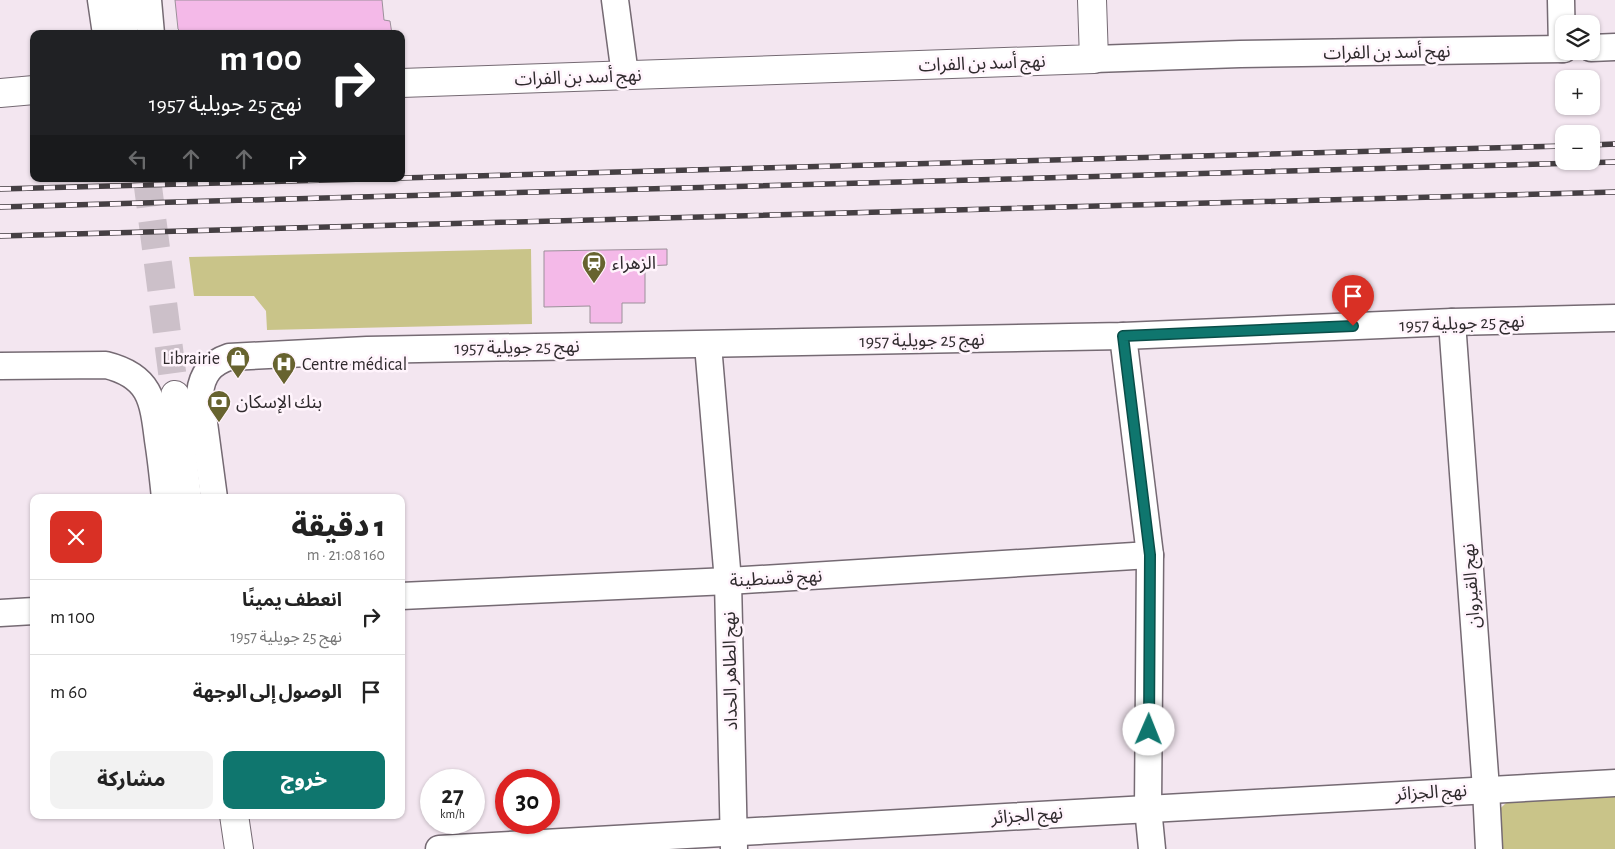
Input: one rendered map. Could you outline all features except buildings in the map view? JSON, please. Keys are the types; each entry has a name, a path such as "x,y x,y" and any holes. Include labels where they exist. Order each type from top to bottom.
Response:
{"main road":[{"path":"1092,0 1094,59"},
{"name":"نهج أسد بن الفرات","path":"405,83 1094,59"},
{"path":"0,93 30,90"},
{"path":"175,395 187,494"},
{"path":"235,819 239,849"}],"street":[{"path":"102,0 119,19"},
{"path":"148,0 152,30"},
{"path":"615,0 625,75"},
{"path":"1562,0 1562,15"},
{"path":"1600,48 1615,47"},
{"name":"نهج أسد بن الفرات","path":"1094,59 1240,54 1555,49"},
{"name":"نهج 25 جويلية 1957","path":"213,494 200,393 202,383 211,366 229,356 367,350 1123,336 1452,322 1615,318"},
{"name":"نهج القيروان","path":"1452,322 1486,789 1488,849"},
{"path":"1123,336 1150,555 1148,808 1152,849"},
{"name":"نهج الطاهر الحداد","path":"708,344 728,581 734,841"},
{"path":"0,366 106,365 120,368 134,376 144,386 152,400 164,494"},
{"name":"نهج قسنطينة","path":"405,596 728,581 1150,555"},
{"path":"0,613 30,611"},
{"name":"نهج الجزائر","path":"439,849 734,841 1148,808 1615,783"}],"shaded area":[{"path":"531,249 532,324 267,330 266,311 254,296 194,296 189,257"},
{"path":"1615,796 1615,849 1492,849 1490,818 1506,803"}],"tunnel":[{"path":"147,182 175,395"}],"railway":[{"path":"1600,145 1615,144"},
{"path":"405,178 1555,146"},
{"path":"0,207 1615,162"},
{"path":"0,189 256,182"},
{"path":"0,236 1615,192"}],"place":[{"name":"الزهراء","path":"594,284"},
{"name":"Librairie","path":"238,379"},
{"name":"Centre médical","path":"284,385"},
{"name":"بنك الإسكان","path":"219,423"}],"route":[{"path":"1149,730 1150,555 1123,336 1353,326"}]}
